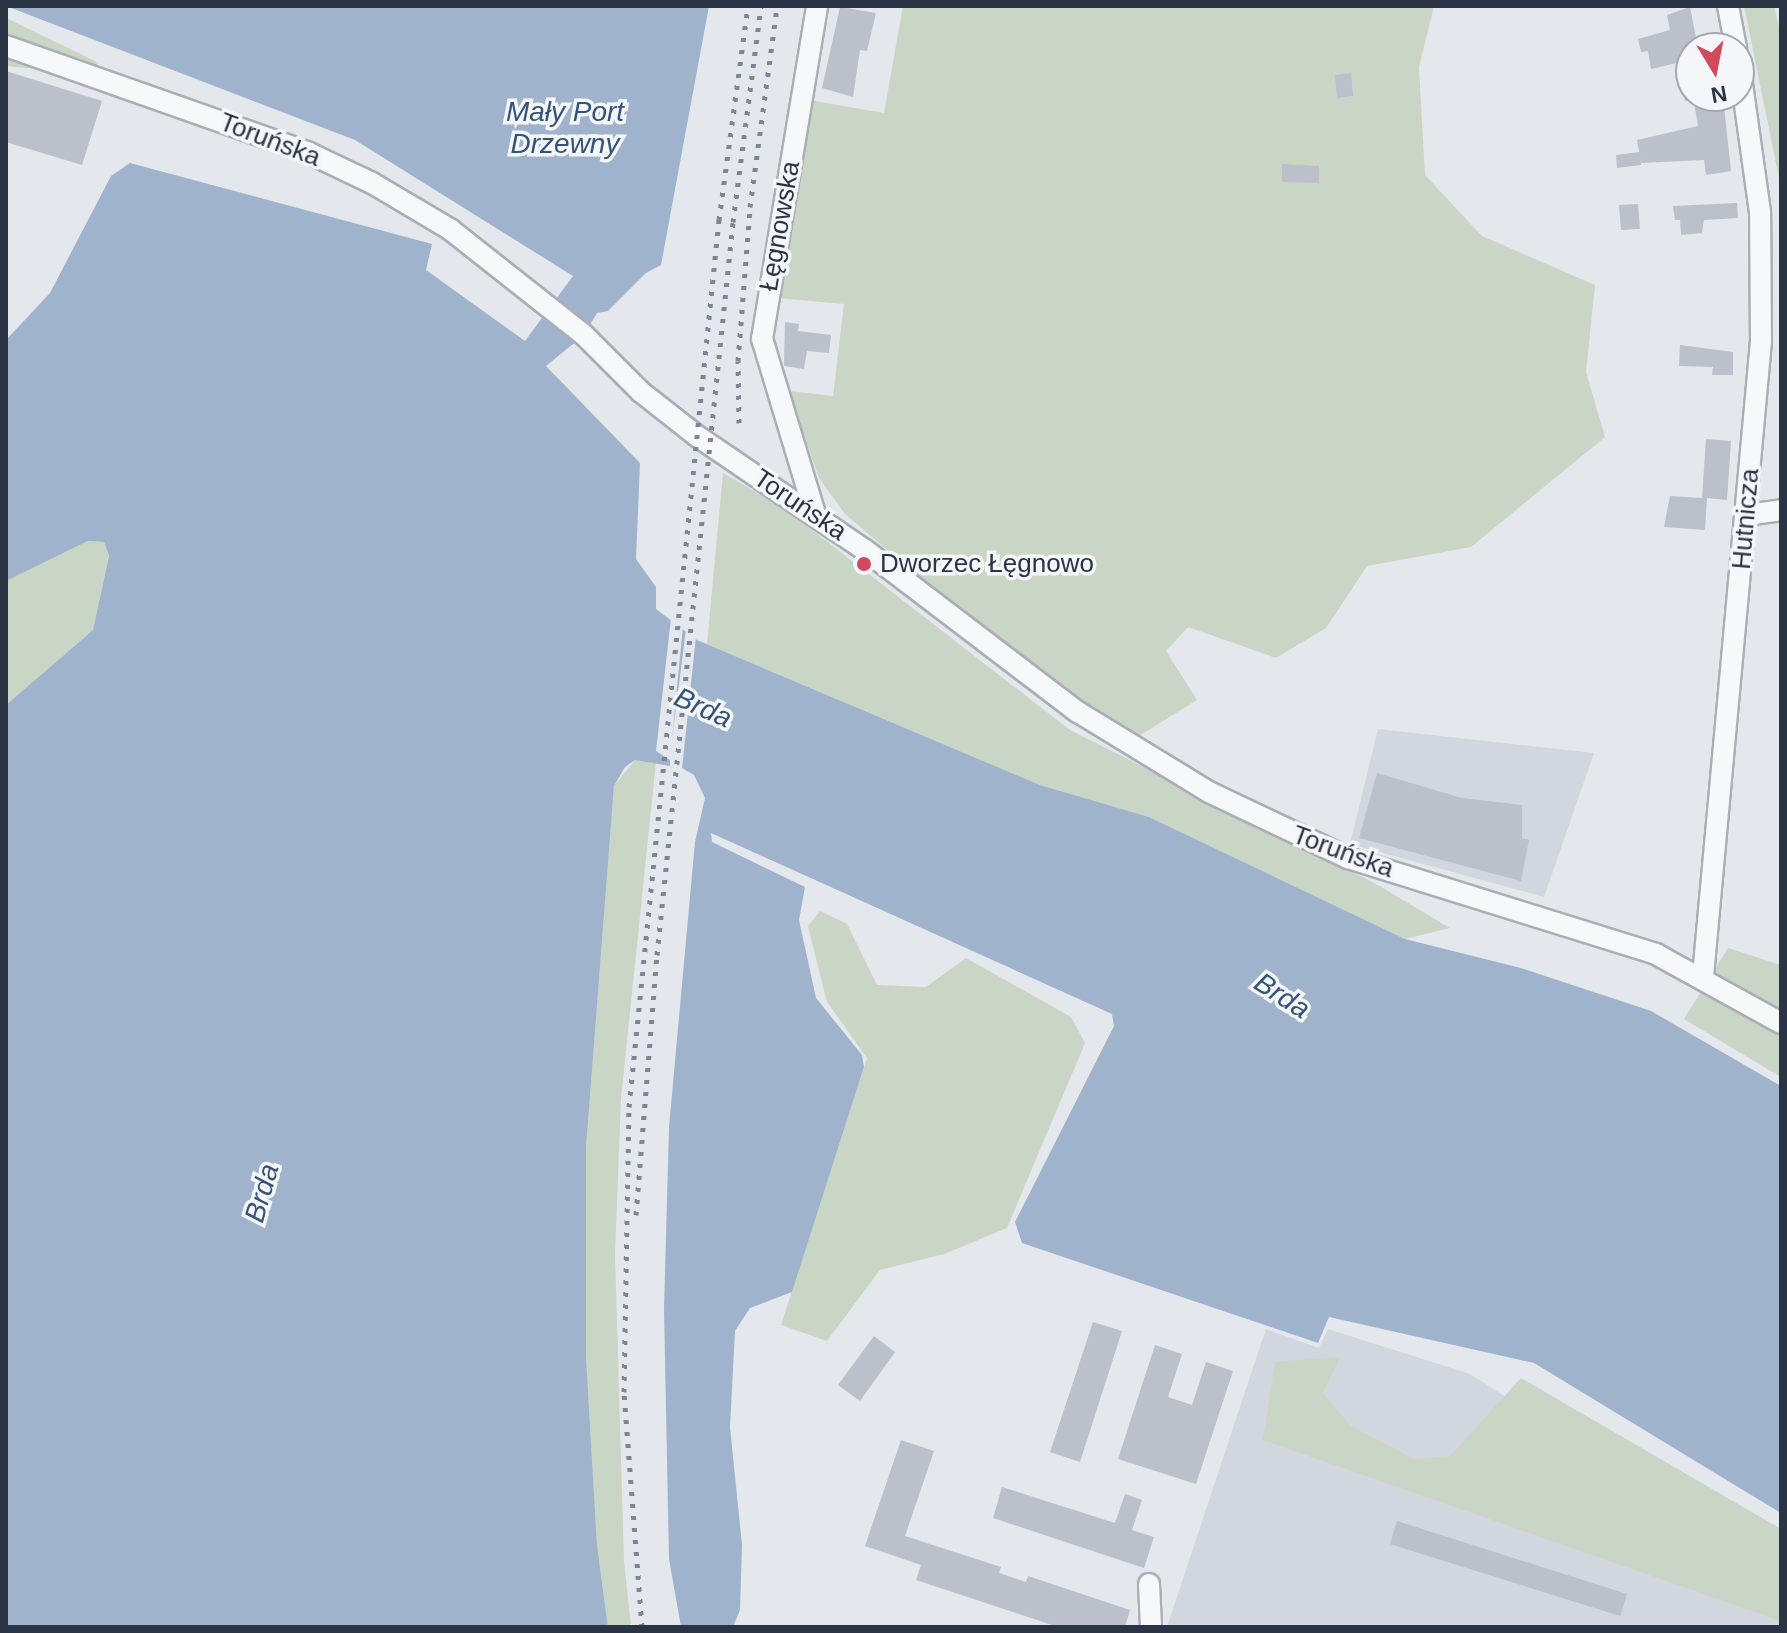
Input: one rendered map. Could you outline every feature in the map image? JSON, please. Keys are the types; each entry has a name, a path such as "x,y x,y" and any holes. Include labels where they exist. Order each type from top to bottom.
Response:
{"street":[{"name":"Łęgnowska","path":"815,514 762,339 817,6"},
{"path":"1728,6 1733,32"},
{"name":"Toruńska","path":"6,46 249,130 372,183 451,230 584,335 641,392 815,514 1078,712 1245,811 1348,858 1611,937 1703,976 1781,1023"},
{"name":"Hutnicza","path":"1703,976 1747,515 1763,278 1756,169 1747,112"},
{"path":"761,478 786,467 794,443"},
{"path":"1747,515 1781,510"},
{"path":"1149,1584 1151,1627"}],"shaded area":[{"path":"1378,729 1594,753 1544,897 1350,844"},
{"path":"1266,1329 1319,1348 1328,1329 1470,1374 1781,1573 1781,1627 1167,1627"}],"green space":[{"path":"903,6 1434,6 1419,67 1425,175 1482,236 1595,285 1586,372 1605,437 1471,547 1367,566 1326,628 1276,658 1188,627 1166,651 1197,700 1139,736 1065,689 953,606 845,514 819,478 788,391 833,396 844,304 776,298 809,100 884,113"},
{"path":"1744,6 1774,6 1781,35 1781,188 1755,60 1755,32 1749,32"},
{"path":"6,18 95,61 104,75 6,66"},
{"path":"723,473 785,509 1070,730 1378,885 1450,928 1405,939 1149,817 1040,785 707,644"},
{"path":"88,541 104,542 109,557 93,630 6,705 6,581"},
{"path":"635,760 656,762 621,1099 615,1254 624,1561 631,1627 608,1627 597,1545 586,1356 586,1148 614,786"},
{"path":"820,911 847,924 877,985 926,987 966,958 1071,1017 1085,1043 1007,1228 944,1254 880,1270 827,1341 781,1325 867,1058 827,1002 808,926"},
{"path":"1728,948 1781,965 1781,1077 1684,1019"},
{"path":"1340,1357 1323,1393 1351,1426 1414,1459 1450,1456 1521,1378 1781,1529 1781,1621 1263,1440 1275,1362"}],"water":[{"path":"6,6 709,6 661,265 646,273 608,311 597,313 584,335 546,366 640,463 636,559 656,587 656,609 697,640 1040,785 1149,817 1405,939 1521,968 1651,1011 1781,1086 1781,1513 1534,1363 1329,1317 1318,1343 1022,1243 1015,1222 1114,1026 1112,1014 711,833 712,842 805,887 799,920 816,998 862,1055 864,1067 792,1292 750,1308 735,1331 730,1427 742,1545 740,1610 733,1627 681,1627 669,1559 664,1309 669,1127 695,842 705,798 694,775 682,768 635,760 625,767 614,786 586,1148 586,1356 597,1545 608,1627 6,1627 6,705 93,630 109,556 104,542 88,541 6,581 6,340 50,293 111,176 130,163 432,244 426,270 525,341 573,276 355,140"}],"pier":[{"path":"671,618 683,626 672,739 686,629 696,636 682,769 670,766 670,760 656,751"}],"building":[{"path":"840,7 876,13 867,51 860,50 853,97 822,88"},
{"path":"1690,7 1695,32 1675,32 1675,63 1651,69 1648,51 1641,52 1638,39 1670,30 1667,15"},
{"path":"6,71 102,101 82,165 6,142"},
{"path":"1351,73 1353,96 1337,98 1335,75"},
{"path":"1696,112 1725,112 1731,171 1706,175 1704,160 1641,163 1640,155 1641,165 1617,168 1616,155 1639,152 1637,140 1698,126"},
{"path":"1282,164 1319,166 1319,183 1282,182"},
{"path":"1737,203 1738,218 1704,220 1702,233 1681,235 1680,220 1675,220 1673,206"},
{"path":"1638,204 1640,229 1621,230 1619,205"},
{"path":"785,322 799,324 798,331 831,335 829,353 807,351 804,369 784,366"},
{"path":"1680,345 1733,352 1733,375 1712,375 1713,367 1679,366"},
{"path":"1706,439 1731,441 1727,500 1707,498 1705,530 1664,527 1670,496 1702,498"},
{"path":"1377,773 1462,798 1522,805 1522,838 1529,840 1521,881 1359,838"},
{"path":"1093,1322 1122,1331 1080,1462 1050,1452"},
{"path":"874,1336 895,1352 860,1401 838,1385"},
{"path":"1155,1345 1182,1354 1168,1397 1192,1405 1206,1362 1233,1371 1196,1484 1118,1459"},
{"path":"901,1440 934,1451 905,1536 1001,1567 999,1573 1026,1582 1028,1576 1130,1610 1125,1627 1058,1627 916,1580 921,1565 865,1546"},
{"path":"1002,1487 1115,1523 1125,1494 1142,1500 1132,1530 1154,1537 1144,1568 993,1518"},
{"path":"1397,1521 1627,1594 1620,1616 1390,1544"}],"railway":[{"path":"642,1627 624,1392 629,1107 719,220 748,6"},
{"path":"636,1215 657,955 733,222 761,6"},
{"path":"739,423 738,361 750,207 777,6"}],"place":[{"name":"Dworzec Łęgnowo","path":"864,564"}],"water label":[{"name":"Mały Port Drzewny","path":"565,128"},
{"name":"Brda","path":"703,708"},
{"name":"Brda","path":"1282,996"},
{"name":"Brda","path":"262,1193"}]}
